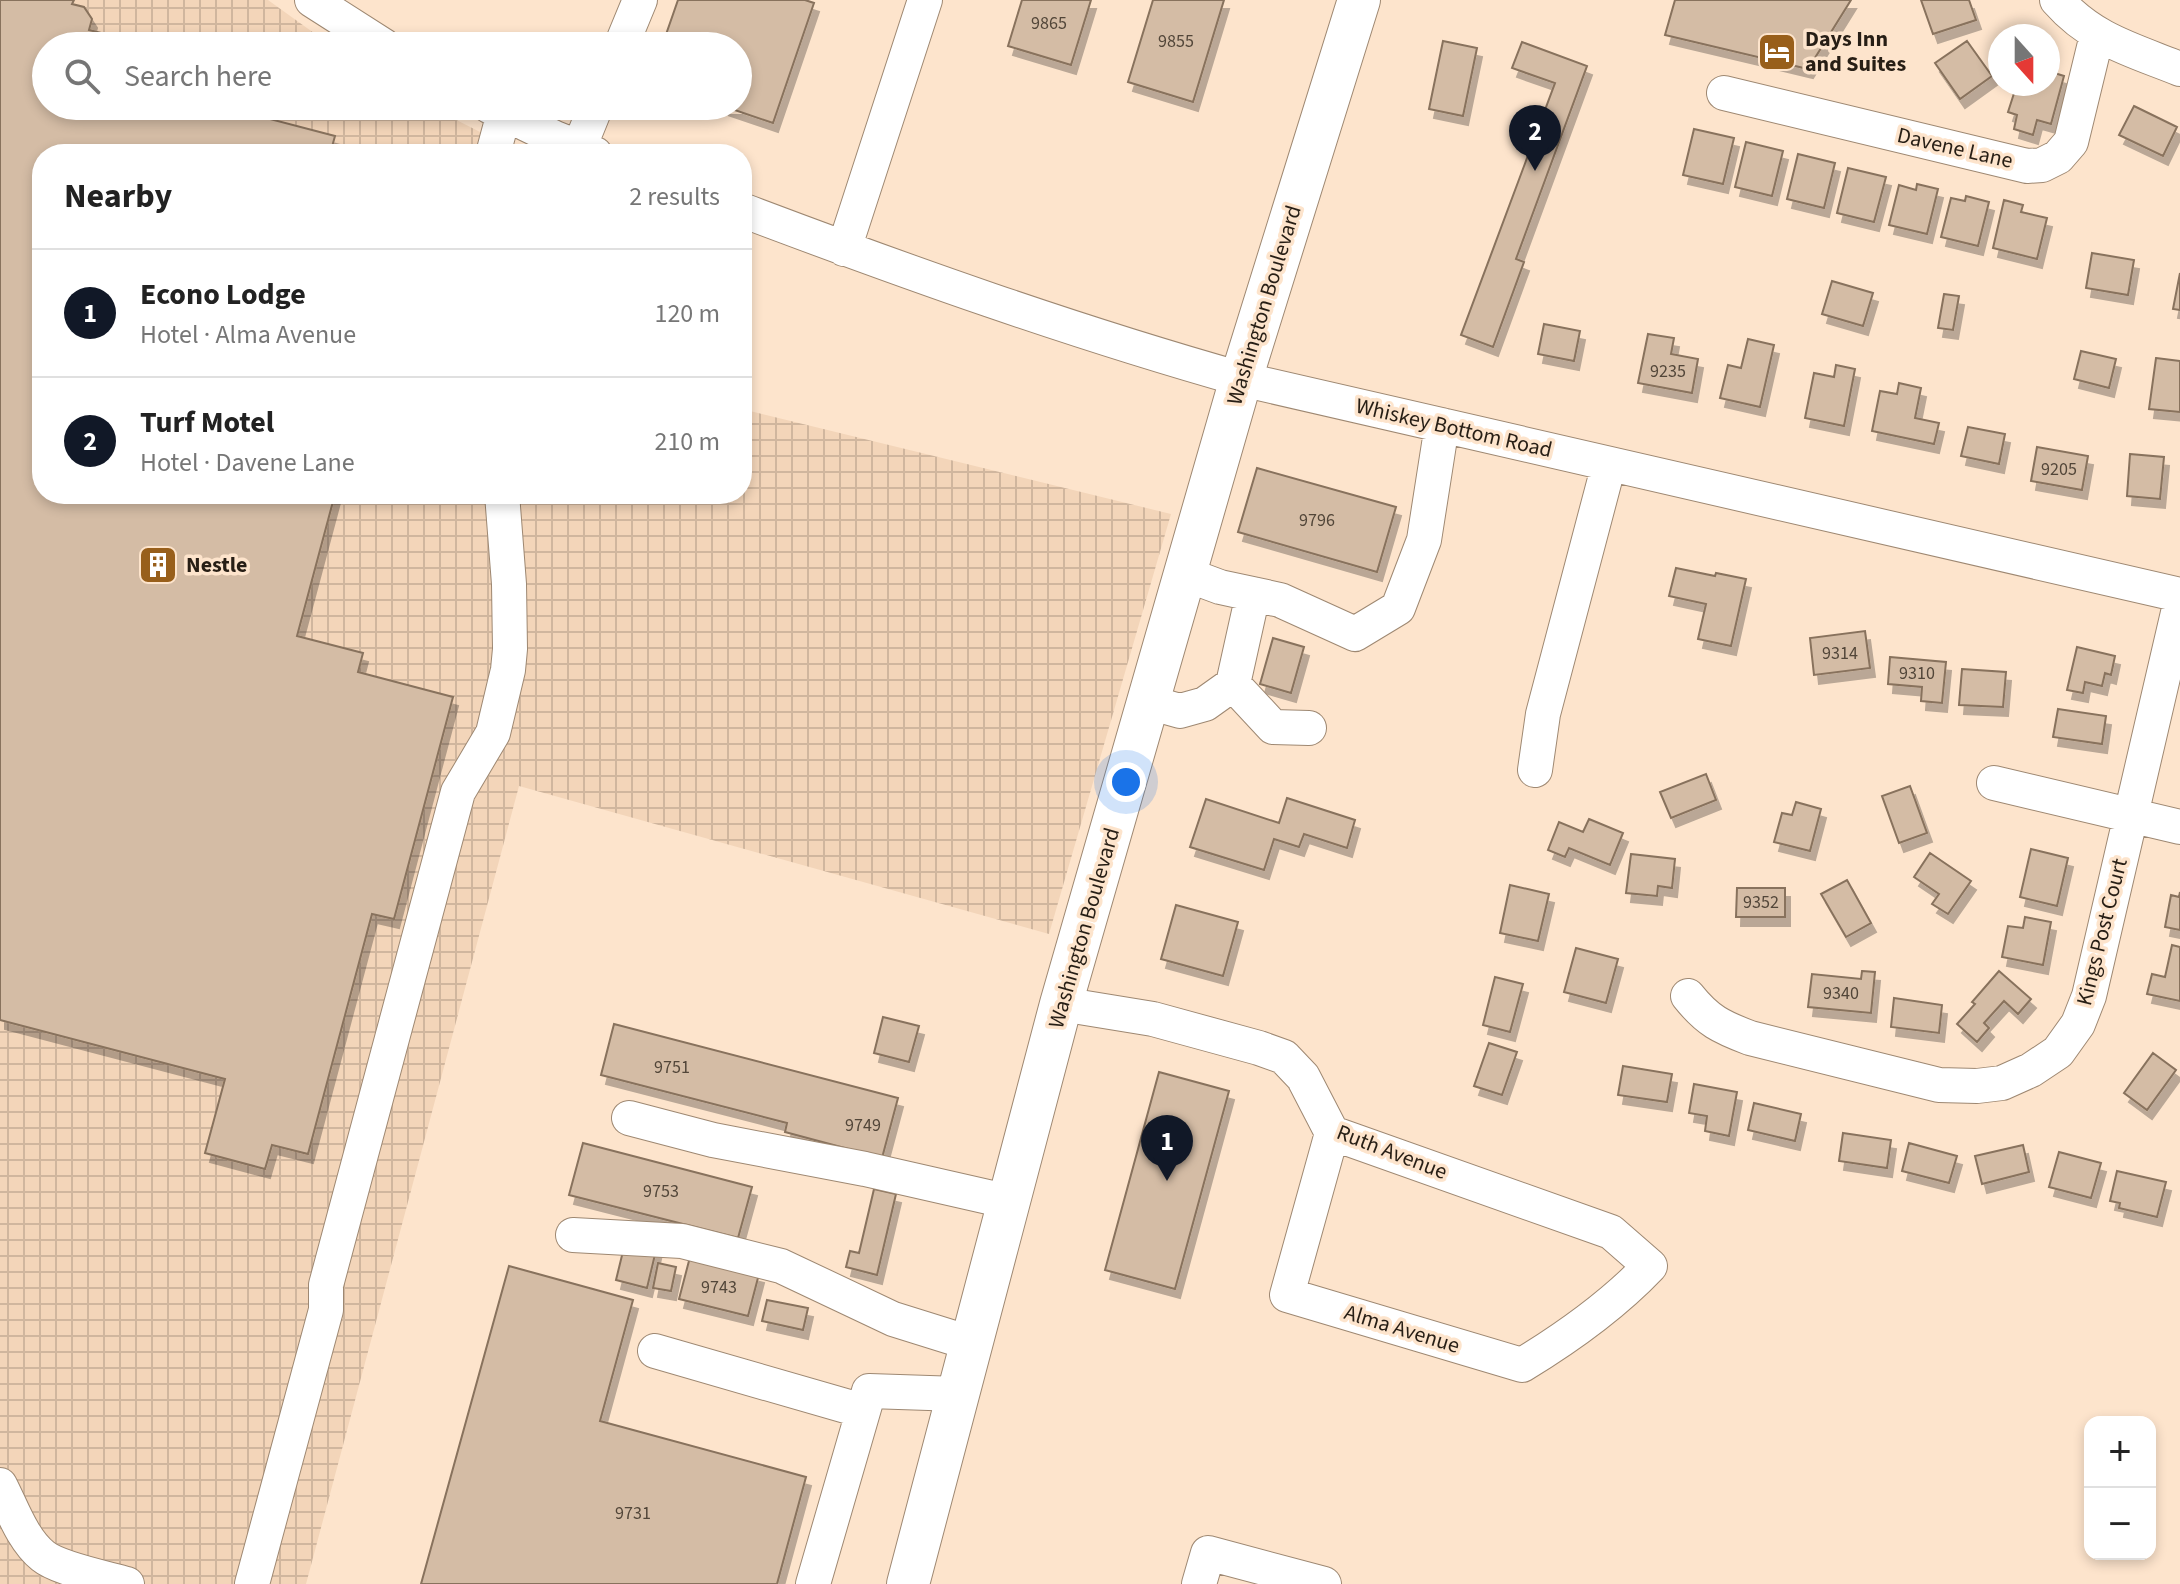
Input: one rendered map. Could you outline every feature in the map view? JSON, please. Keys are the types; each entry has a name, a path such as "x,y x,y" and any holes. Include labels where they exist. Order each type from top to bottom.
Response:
{"main road":[{"name":"Washington Boulevard","path":"908,1584 1061,1004 1241,379 1359,0"}],"street":[{"path":"312,0 362,32"},
{"path":"627,32 640,0"},
{"path":"844,249 925,0"},
{"path":"2057,0 2071,16 2097,35 2180,69"},
{"name":"Davene Lane","path":"1724,93 2027,166 2042,165 2058,157 2071,142 2097,35"},
{"path":"494,144 495,120"},
{"path":"518,120 571,144"},
{"path":"588,144 593,120"},
{"name":"Whiskey Bottom Road","path":"752,214 1082,331 1241,379 2180,595"},
{"path":"1185,574 1220,587 1280,600 1355,634 1398,608 1424,540 1442,425"},
{"path":"1535,770 1543,714 1609,464"},
{"path":"252,1584 326,1310 326,1285 458,792 493,733 499,711 510,649 508,553 503,504"},
{"path":"1148,702 1180,711 1205,704 1233,684 1253,594"},
{"name":"Kings Post Court","path":"1688,996 1703,1014 1724,1028 1750,1038 1939,1085 2002,1083 2031,1070 2058,1052 2078,1024 2089,996 2180,604"},
{"path":"1233,684 1273,727 1309,728"},
{"path":"1994,783 2180,827"},
{"name":"Ruth Avenue","path":"1061,1004 1153,1019 1284,1057 1303,1077 1332,1133 1611,1232 1650,1266"},
{"path":"629,1118 713,1140 865,1169 1010,1202"},
{"name":"Alma Avenue","path":"1332,1133 1287,1295 1522,1365 1552,1347 1625,1292 1650,1266"},
{"path":"573,1235 682,1241 781,1266 893,1319 973,1344"},
{"path":"655,1351 863,1411"},
{"path":"813,1584 869,1391 959,1394"},
{"path":"0,1485 27,1538 44,1557"},
{"path":"0,1536 5,1541 67,1567 127,1584"},
{"path":"1199,1584 1208,1553 1324,1584"}],"shaded area":[{"path":"0,0 268,0 313,32 32,32 32,120 456,120 503,144 32,144 32,504 752,504 752,411 1171,514 1049,934 519,786 306,1584 0,1584"}],"building":[{"name":"Nestle","path":"0,0 74,0 72,4 84,7 92,19 89,30 97,32 32,32 32,120 274,120 335,136 333,144 32,144 32,504 332,504 297,636 363,653 358,672 453,697 394,919 372,914 308,1154 272,1145 265,1169 205,1153 225,1079 0,1020"},
{"path":"678,0 805,0 814,3 773,123 752,116 752,32 667,32"},
{"path":"1022,0 1091,0 1071,65 1008,46"},
{"path":"1153,0 1224,0 1193,102 1128,82"},
{"name":"Days Inn and Suites","path":"1675,0 1851,0 1808,69 1665,35"},
{"path":"1921,0 1969,0 1976,20 1933,34"},
{"path":"1443,41 1477,48 1463,116 1429,109"},
{"path":"1967,41 1988,70 1988,79 1960,99 1935,63"},
{"path":"1522,42 1587,66 1516,259 1524,262 1493,347 1461,335 1555,83 1512,68"},
{"path":"2013,96 2059,96 2051,124 2037,120 2033,135 2014,129 2017,115 2008,112"},
{"path":"2134,106 2177,127 2163,156 2119,135"},
{"path":"1694,129 1734,138 1723,184 1683,175"},
{"path":"1746,142 1783,151 1772,196 1735,187"},
{"path":"1798,154 1835,163 1824,208 1787,199"},
{"path":"1848,168 1886,177 1874,222 1837,213"},
{"path":"1917,184 1938,189 1927,234 1889,225 1899,185 1916,190"},
{"path":"1966,196 1989,202 1978,246 1941,237 1951,198 1965,201"},
{"path":"2004,200 2023,205 2021,212 2047,218 2037,259 1993,248"},
{"path":"2092,253 2134,260 2128,295 2086,288"},
{"path":"2180,273 2180,310 2173,309"},
{"path":"1832,281 1873,293 1863,326 1822,314"},
{"path":"1944,294 1959,296 1953,330 1938,328"},
{"path":"1544,324 1580,331 1574,361 1538,354"},
{"path":"1648,334 1674,338 1671,354 1698,359 1692,393 1638,383"},
{"path":"1748,339 1774,345 1760,407 1720,398 1728,365 1741,368"},
{"path":"2081,351 2116,359 2109,388 2074,379"},
{"path":"2156,358 2180,361 2180,412 2149,409"},
{"path":"1836,365 1855,369 1844,426 1805,418 1814,373 1834,377"},
{"path":"1899,383 1921,388 1915,418 1939,423 1934,444 1872,431 1880,391 1897,394"},
{"path":"1968,427 2005,434 1999,464 1961,456"},
{"path":"2037,447 2088,456 2082,490 2031,481"},
{"path":"2130,454 2164,457 2160,499 2127,496"},
{"path":"1257,468 1396,507 1377,572 1238,532"},
{"path":"1676,568 1746,579 1731,646 1698,639 1706,604 1669,596"},
{"path":"1865,631 1870,668 1814,675 1810,638"},
{"path":"1273,638 1304,647 1291,693 1260,684"},
{"path":"2077,647 2115,656 2111,675 2105,673 2102,686 2085,682 2083,693 2067,690"},
{"path":"1890,657 1946,662 1942,703 1921,701 1922,687 1888,684"},
{"path":"1962,669 2006,672 2003,707 1959,705"},
{"path":"2058,709 2106,716 2102,744 2053,737"},
{"path":"1706,774 1716,800 1671,818 1660,792"},
{"path":"1910,786 1927,833 1899,843 1882,796"},
{"path":"1287,798 1355,820 1347,848 1304,834 1299,847 1274,839 1264,870 1190,847 1206,799 1279,823"},
{"path":"1796,802 1821,809 1810,851 1774,842 1782,813 1792,815"},
{"path":"1589,819 1623,833 1610,865 1569,848 1565,857 1548,850 1559,822 1583,832"},
{"path":"2031,849 2068,858 2057,906 2020,897"},
{"path":"1930,853 1971,881 1948,914 1932,904 1939,894 1914,877"},
{"path":"1631,854 1675,859 1672,888 1658,886 1657,896 1626,893"},
{"path":"1847,880 1871,923 1846,937 1821,894"},
{"path":"1510,885 1549,894 1538,941 1500,933"},
{"path":"1737,888 1785,888 1785,917 1736,917"},
{"path":"2180,892 2180,930 2165,927 2171,895 2179,897"},
{"path":"1176,905 1238,922 1223,976 1161,959"},
{"path":"2025,917 2051,922 2043,965 2002,957 2008,926 2023,928"},
{"path":"2172,945 2180,947 2180,1001 2147,994 2152,974 2165,977"},
{"path":"1576,948 1618,959 1606,1003 1564,992"},
{"path":"1862,971 1875,972 1871,1013 1808,1007 1812,974 1861,979"},
{"path":"1999,971 2031,999 2018,1014 2004,1001 1984,1023 1989,1028 1977,1042 1957,1024"},
{"path":"1495,977 1523,984 1510,1032 1483,1025"},
{"path":"1894,998 1942,1005 1939,1033 1891,1027"},
{"path":"883,1017 919,1026 909,1062 874,1053"},
{"path":"614,1024 898,1098 882,1158 785,1132 787,1123 601,1075"},
{"path":"1489,1043 1517,1052 1502,1095 1474,1086"},
{"path":"2153,1053 2176,1070 2147,1110 2124,1093"},
{"path":"1623,1066 1672,1074 1667,1102 1618,1095"},
{"path":"1159,1072 1229,1091 1175,1289 1105,1270"},
{"path":"1694,1084 1737,1092 1729,1136 1705,1131 1707,1116 1689,1113"},
{"path":"1754,1103 1801,1114 1795,1141 1748,1130"},
{"path":"1843,1133 1891,1140 1887,1168 1839,1161"},
{"path":"583,1143 752,1187 738,1238 569,1195"},
{"path":"1909,1143 1957,1156 1949,1183 1902,1171"},
{"path":"2023,1145 2029,1172 1982,1184 1975,1156"},
{"path":"2059,1152 2101,1163 2091,1198 2049,1187"},
{"path":"2117,1171 2166,1182 2157,1217 2119,1208 2120,1203 2110,1201"},
{"path":"874,1189 896,1194 877,1275 846,1267 850,1251 859,1253"},
{"path":"626,1239 657,1246 647,1288 616,1280"},
{"path":"690,1257 759,1274 748,1316 679,1299"},
{"path":"658,1263 676,1267 671,1291 653,1288"},
{"path":"509,1266 633,1300 600,1421 806,1477 777,1584 421,1584"},
{"path":"767,1300 808,1308 803,1330 762,1321"}],"place":[{"name":"Days Inn and Suites","path":"1777,52"},
{"name":"Turf Motel","path":"1535,171"},
{"name":"Nestle","path":"158,565"},
{"name":"Econo Lodge","path":"1167,1181"}]}
